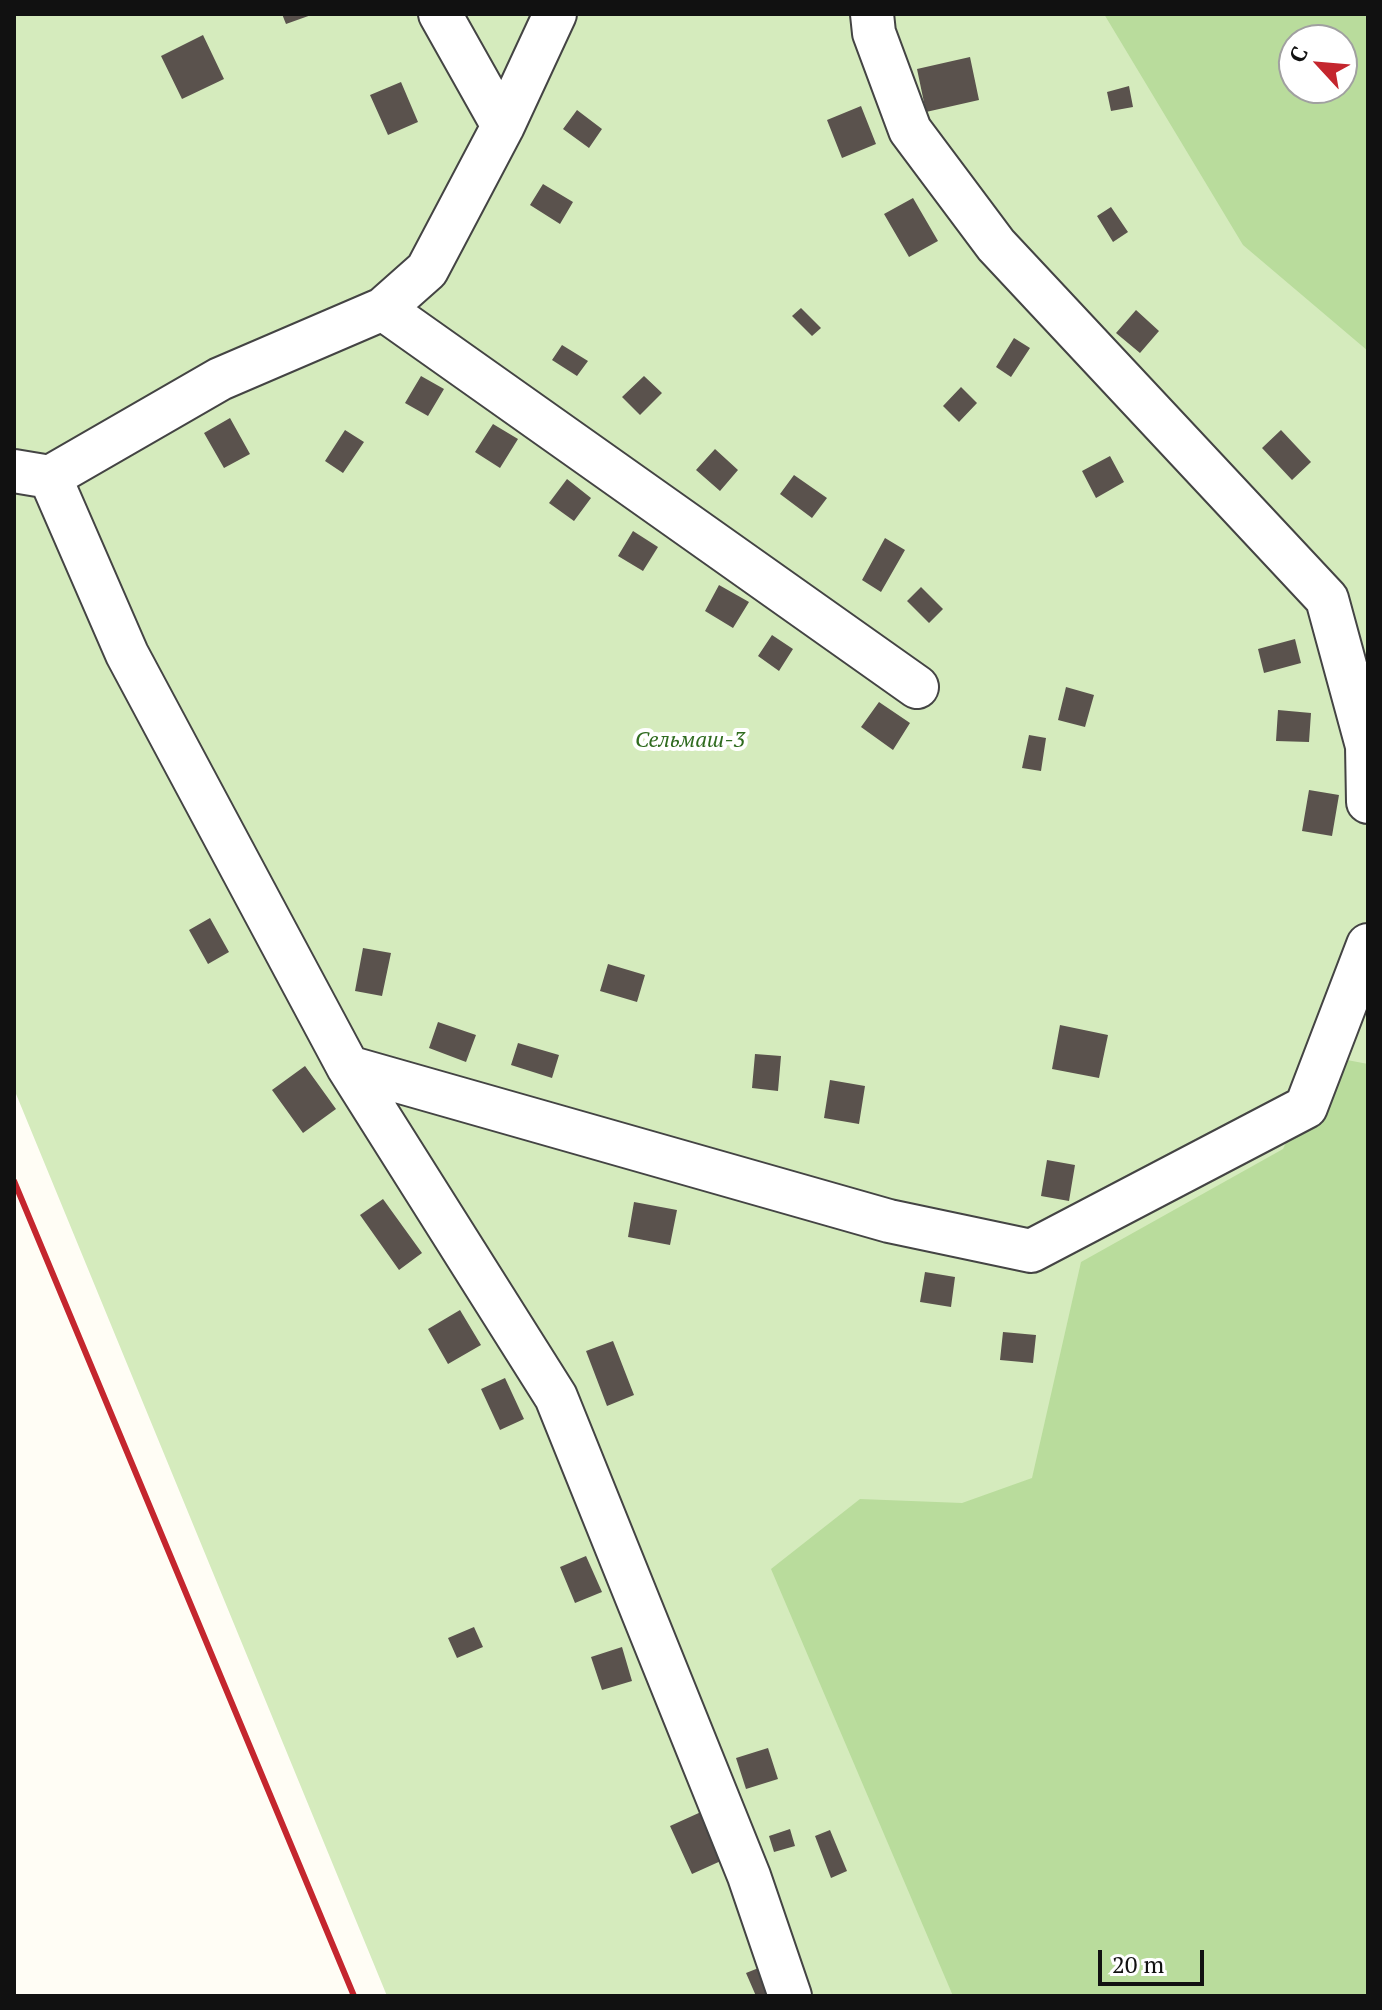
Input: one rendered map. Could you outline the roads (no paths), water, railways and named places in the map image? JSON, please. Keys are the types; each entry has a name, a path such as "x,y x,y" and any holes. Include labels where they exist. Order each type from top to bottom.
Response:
{"lane":[{"path":"440,14 503,126"},
{"path":"555,14 503,126 427,270 383,309 220,379 32,474 348,1067 556,1397 749,1876 790,1996"},
{"path":"872,14 874,33 910,130 996,245 1327,599 1367,746 1368,802"},
{"path":"383,309 917,687"},
{"path":"348,1067 889,1221 1031,1251 1306,1107 1368,945"}],"railway":[{"path":"14,1181 354,1996"}],"park label":[{"name":"Сельмаш-3","path":"690,741"}]}
